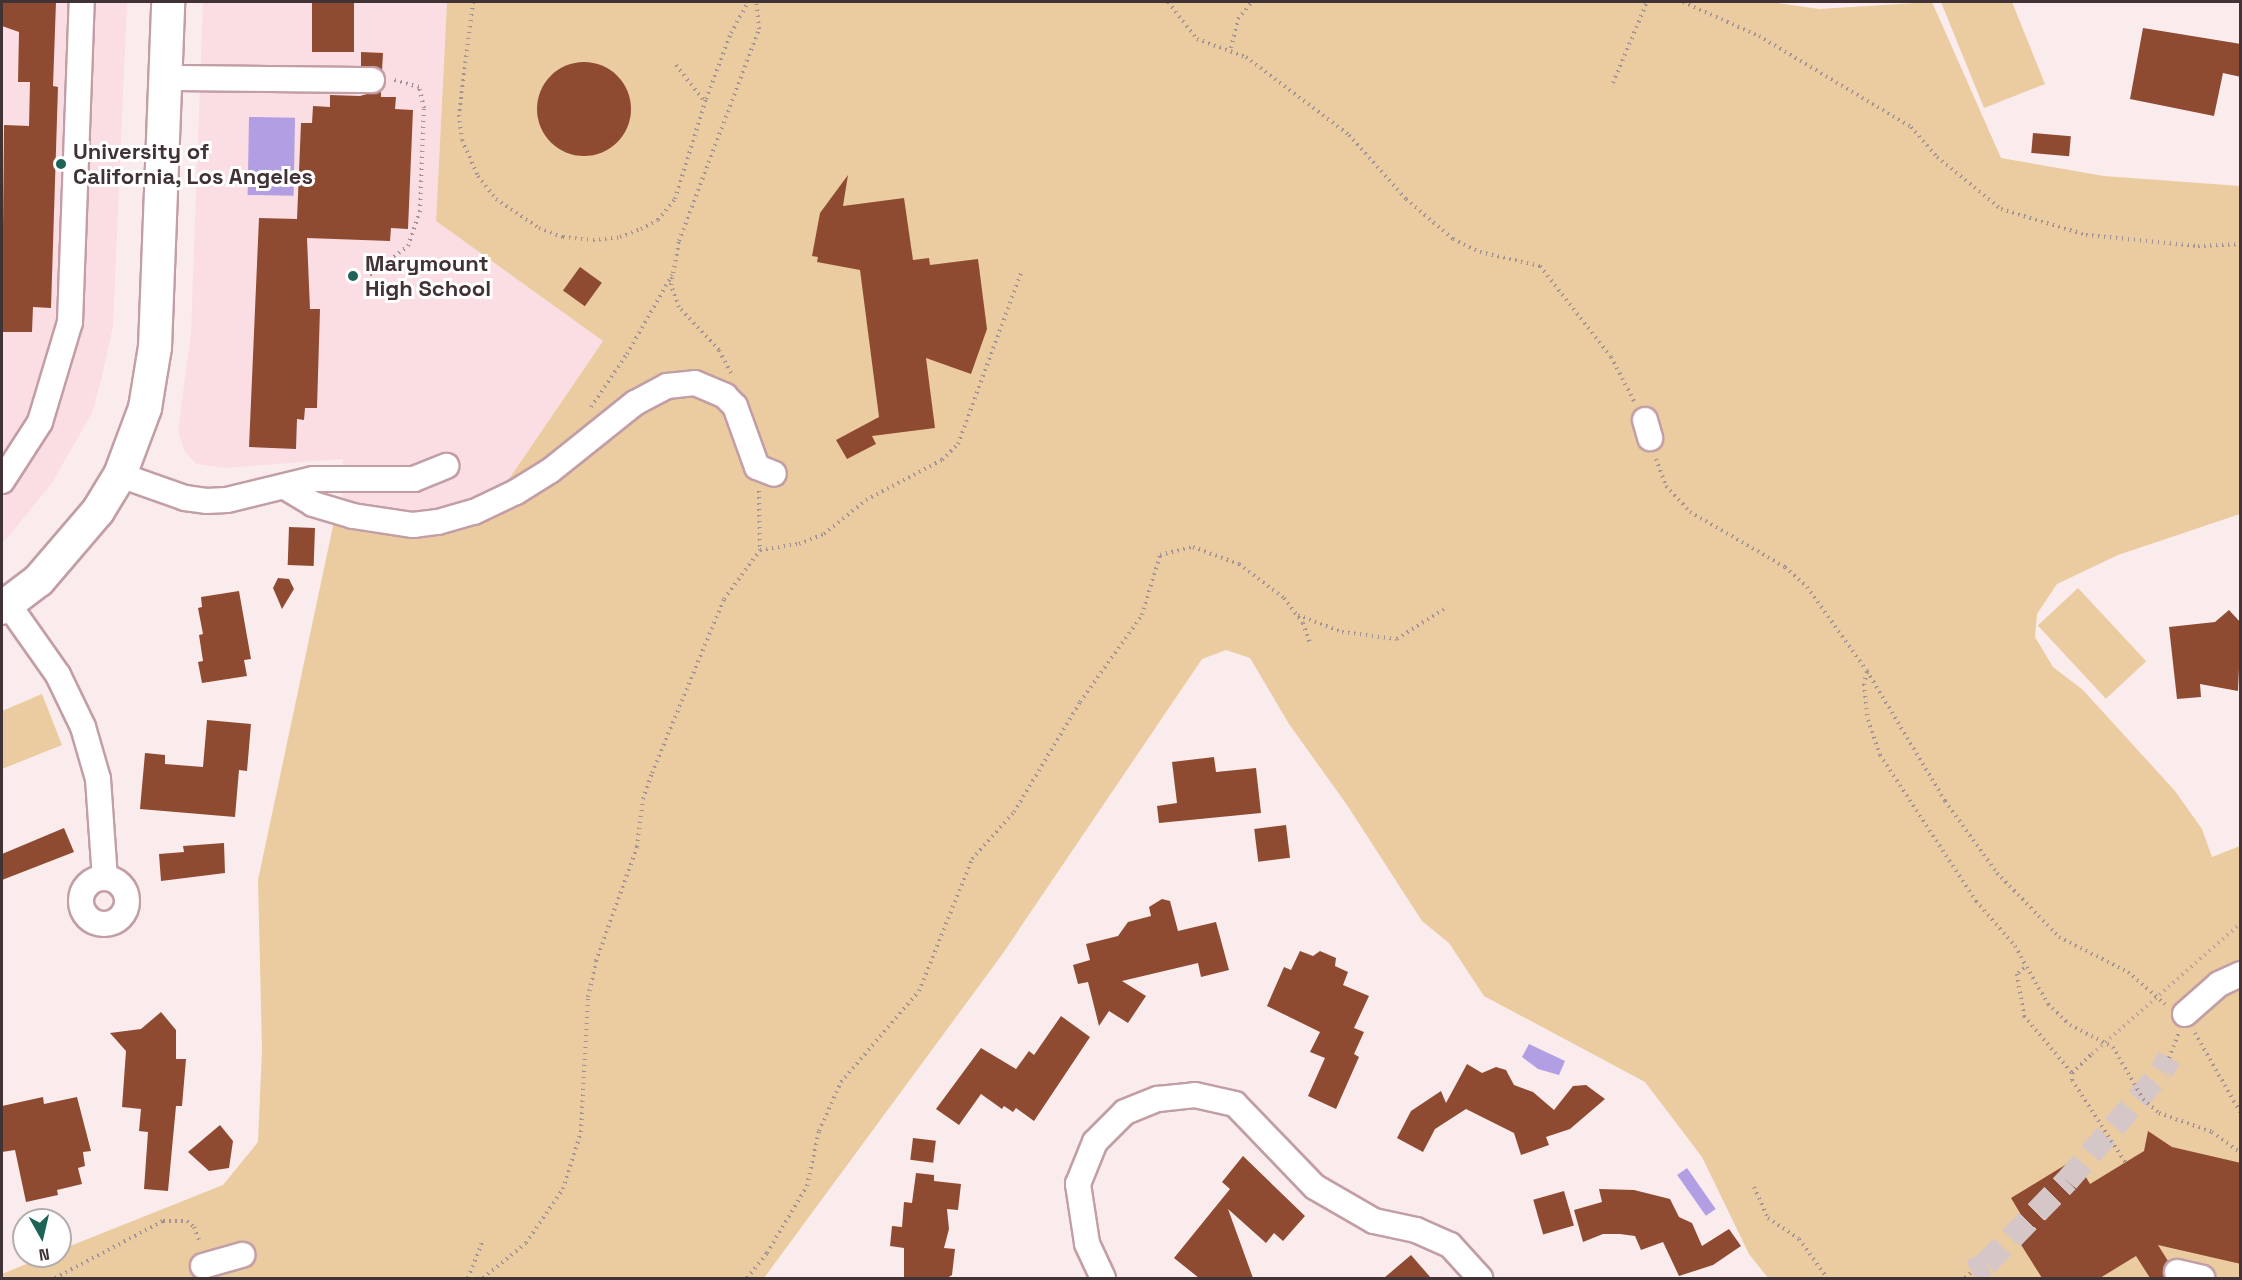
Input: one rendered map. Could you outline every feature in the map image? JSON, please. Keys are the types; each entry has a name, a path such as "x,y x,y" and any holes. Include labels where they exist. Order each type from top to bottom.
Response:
{"main road":[{"path":"5,606 39,580 68,549 120,475 137,436 151,384 168,2"}],"street":[{"path":"2,481 40,422 64,352 70,322 82,2"},
{"path":"166,78 372,80"},
{"path":"285,487 313,504 353,516 413,525 438,522 474,512 516,492 550,471 635,403 667,386 696,383 725,396 735,406 766,470"},
{"path":"120,475 185,498 206,501 285,487 313,479 346,476 414,479 446,466"},
{"path":"5,606 58,675 83,727 98,779 105,878"},
{"path":"2185,1014 2219,984 2241,974"},
{"path":"1103,1278 1087,1243 1078,1184 1095,1142 1125,1112 1158,1099 1195,1095 1235,1104 1314,1187 1374,1221 1416,1230 1450,1245 1480,1278"},
{"path":"203,1266 242,1255"},
{"path":"2177,1272 2202,1278"}],"path":[{"path":"473,2 459,115 462,140 486,188 514,213 539,228 563,237 593,240 620,237 658,220 675,199 705,102 730,33 748,2"},
{"path":"725,396 731,384 728,364 679,307 671,285 679,241 759,30 756,2"},
{"path":"1168,2 1197,39 1231,48 1349,135 1406,199 1453,239 1480,252 1540,266 1611,357 1648,429 1660,476 1678,500 1702,521 1785,567 1807,587 1867,671 1945,801 1997,873 2059,938 2128,972 2171,1008 2185,1014 2241,1112"},
{"path":"1231,48 1238,19 1252,2"},
{"path":"1613,83 1647,2"},
{"path":"1683,2 1758,36 1911,128 1937,157 2001,209 2086,235 2198,246 2241,244"},
{"path":"676,65 705,102"},
{"path":"370,275 408,246 416,233 424,164 424,108 419,87 405,80 372,80"},
{"path":"760,550 798,544 824,534 866,500 942,460 958,444 1021,273"},
{"path":"585,416 627,354 672,274"},
{"path":"483,1278 526,1243 563,1189 581,1132 588,997 596,961 637,847 643,799 724,599 760,550 766,470"},
{"path":"747,1278 767,1253 807,1186 819,1131 841,1082 919,991 972,859 1014,812 1080,702 1142,615 1160,555 1193,547 1226,557 1268,584 1298,615 1310,643"},
{"path":"1298,615 1342,632 1397,639 1444,609"},
{"path":"1867,671 1864,684 1868,720 1880,755 1976,901 2015,946 2025,968 2048,1004 2070,1025 2113,1047 2143,1100 2159,1113 2212,1132 2241,1152"},
{"path":"2072,1072 2241,924"},
{"path":"2025,968 2017,974 2024,1016 2072,1072 2072,1080 2125,1162"},
{"path":"2169,1058 2185,1014"},
{"path":"1754,1187 1768,1218 1799,1239 1827,1278"},
{"path":"55,1278 145,1229 171,1219 187,1221 194,1227 203,1266"},
{"path":"468,1278 483,1239"},
{"path":"1965,1278 1972,1272"}],"shaded area":[{"name":"University of California, Los Angeles","path":"2,2 127,2 113,326 101,381 92,413 52,483 2,544"},
{"name":"Marymount High School","path":"203,2 447,2 436,221 603,341 507,482 489,495 437,512 406,513 342,503 343,459 224,468 196,464 184,450 178,431 191,332"},
{"path":"447,2 1772,2 1819,9 1932,2 2001,158 2104,176 2240,186 2240,514 2118,555 2057,584 2037,614 2035,637 2053,667 2083,690 2175,791 2202,829 2212,857 2240,846 2240,1278 1768,1278 1749,1254 1702,1157 1645,1082 1484,996 1449,943 1422,921 1347,805 1289,724 1250,658 1226,650 1202,659 1001,956 764,1278 2,1278 2,1274 17,1268 72,1268 72,1245 223,1185 258,1142 262,1049 258,880 333,526 342,503 406,513 437,512 489,495 507,482 603,341 436,221"},
{"path":"1941,2 2012,2 2045,84 1984,108"},
{"path":"249,117 295,118 294,196 248,195"},
{"path":"2078,588 2146,661 2106,699 2038,626"},
{"path":"42,694 62,745 2,769 2,711"},
{"path":"1529,1044 1565,1061 1559,1075 1538,1069 1522,1057"},
{"path":"1687,1168 1716,1209 1706,1216 1677,1175"}],"building":[{"path":"2,2 56,2 53,86 58,87 51,308 33,307 32,332 2,332 4,125 29,126 30,82 18,82 19,32 2,26"},
{"path":"312,2 354,2 354,52 312,52"},
{"path":"2143,28 2241,44 2241,77 2223,73 2214,116 2130,99"},
{"path":"361,52 383,53 382,71 361,66"},
{"path":"584,62 602,66 617,76 627,91 631,109 627,127 617,142 602,152 584,156 566,152 551,142 541,127 537,109 541,91 551,76 566,66"},
{"path":"381,90 381,97 396,97 395,109 413,110 408,229 391,228 390,241 307,238 310,309 320,309 317,408 305,408 304,420 297,419 296,449 249,447 259,218 297,219 301,123 312,123 313,106 330,107 330,95 360,96"},
{"path":"2033,133 2071,136 2069,156 2031,153"},
{"path":"848,175 843,206 904,198 913,260 929,258 930,265 978,259 987,329 971,374 926,358 935,428 872,436 876,444 847,459 836,440 879,417 860,270 817,262 818,257 812,256 820,213"},
{"path":"580,267 602,283 585,306 563,290"},
{"path":"289,527 315,528 314,566 288,565"},
{"path":"278,578 289,579 294,589 282,609 273,588"},
{"path":"239,591 251,659 244,660 247,676 202,683 198,662 203,661 199,635 203,634 198,608 202,607 201,597"},
{"path":"2229,610 2241,623 2238,691 2200,684 2201,697 2177,699 2169,627 2215,622"},
{"path":"207,720 251,724 247,771 239,770 235,817 140,809 145,753 165,755 165,764 203,767"},
{"path":"1214,757 1216,772 1256,768 1261,813 1159,823 1157,806 1177,803 1172,762"},
{"path":"1286,825 1290,858 1258,862 1254,829"},
{"path":"64,828 74,852 2,880 2,854"},
{"path":"224,843 225,873 161,881 159,854 184,852 183,846"},
{"path":"1162,899 1170,901 1178,931 1216,922 1229,970 1201,977 1198,963 1122,981 1146,996 1128,1023 1109,1011 1099,1026 1088,982 1078,984 1073,965 1090,960 1086,944 1118,936 1128,922 1151,916 1149,907"},
{"path":"1300,951 1313,956 1320,951 1336,958 1335,966 1348,972 1343,985 1369,996 1354,1028 1364,1032 1354,1054 1359,1057 1336,1109 1308,1096 1325,1058 1310,1052 1320,1032 1267,1006 1284,967 1291,970"},
{"path":"161,1012 176,1030 176,1059 186,1059 182,1106 176,1106 168,1191 144,1189 148,1132 139,1131 141,1109 122,1107 126,1051 110,1033 141,1029"},
{"path":"1061,1016 1090,1037 1034,1121 1016,1108 1013,1112 1004,1106 1002,1109 981,1094 959,1125 936,1109 981,1048 1016,1069 1029,1051 1034,1055"},
{"path":"1467,1064 1482,1073 1496,1067 1506,1070 1514,1085 1533,1092 1554,1110 1573,1086 1586,1085 1605,1099 1570,1129 1546,1137 1549,1145 1521,1155 1514,1133 1466,1109 1435,1129 1423,1152 1397,1138 1411,1111 1441,1091 1446,1103"},
{"path":"43,1097 44,1104 77,1097 91,1151 83,1152 85,1166 78,1168 82,1184 57,1190 58,1195 26,1202 15,1150 2,1152 2,1106"},
{"path":"220,1125 233,1141 229,1168 209,1171 188,1152"},
{"path":"2148,1131 2172,1147 2241,1163 2241,1264 2158,1245 2168,1261 2163,1269 2165,1278 2150,1278 2136,1256 2100,1278 2042,1278 2013,1232 2026,1223 2011,1198 2075,1159 2090,1184 2144,1151"},
{"path":"913,1138 936,1141 933,1163 910,1160"},
{"path":"1243,1156 1305,1216 1283,1241 1274,1233 1266,1243 1228,1209 1253,1278 1199,1278 1174,1258 1230,1189 1222,1182"},
{"path":"916,1173 934,1175 934,1181 961,1184 958,1210 947,1209 949,1229 944,1248 955,1249 952,1275 947,1278 904,1278 904,1248 890,1246 892,1226 902,1227 904,1202 912,1203"},
{"path":"1599,1189 1634,1190 1670,1199 1679,1217 1692,1223 1702,1246 1729,1229 1741,1246 1713,1265 1679,1276 1663,1242 1641,1250 1635,1236 1603,1234 1583,1242 1574,1210 1602,1202"},
{"path":"1564,1191 1574,1226 1543,1234 1533,1200"},
{"path":"1411,1255 1431,1278 1384,1278"}],"tunnel":[{"path":"1972,1272 1986,1264 2067,1181 2162,1071 2169,1058"}],"place":[{"name":"University of California, Los Angeles","path":"61,164"},
{"name":"Marymount High School","path":"353,276"}]}
